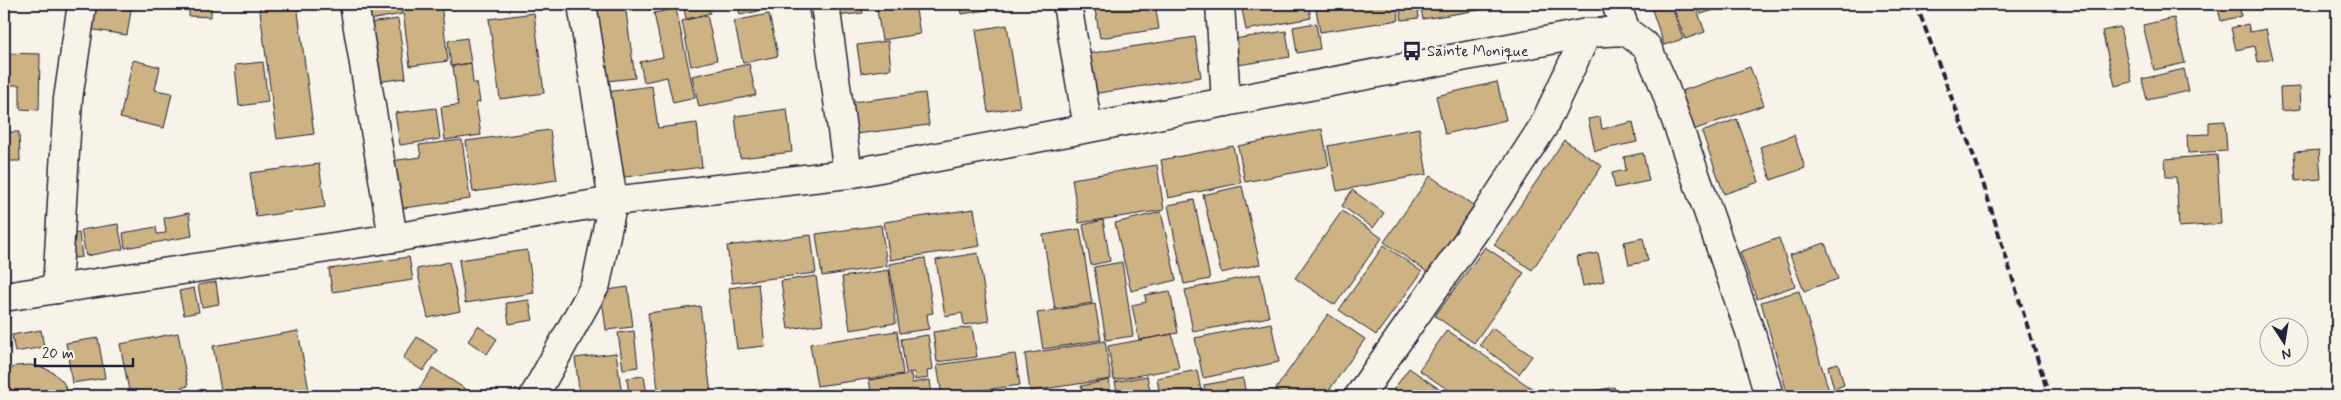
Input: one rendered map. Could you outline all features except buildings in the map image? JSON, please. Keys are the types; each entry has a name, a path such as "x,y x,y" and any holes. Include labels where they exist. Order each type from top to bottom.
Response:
{"street":[{"path":"57,289 68,99 82,4"},
{"path":"354,4 393,238"},
{"path":"534,396 596,284 613,201 582,4"},
{"path":"825,4 848,174"},
{"path":"1067,4 1088,128"},
{"path":"1220,4 1226,102"},
{"path":"1616,4 1626,31 1647,47 1663,83 1752,337 1769,396"},
{"path":"4,297 393,238 613,201 848,174 1587,33 1626,31"},
{"path":"1359,396 1487,213 1544,127 1587,33"}],"railway":[{"path":"1916,4 1979,170 2049,396"}],"place":[{"name":"Sainte Monique","path":"1412,51"}]}
